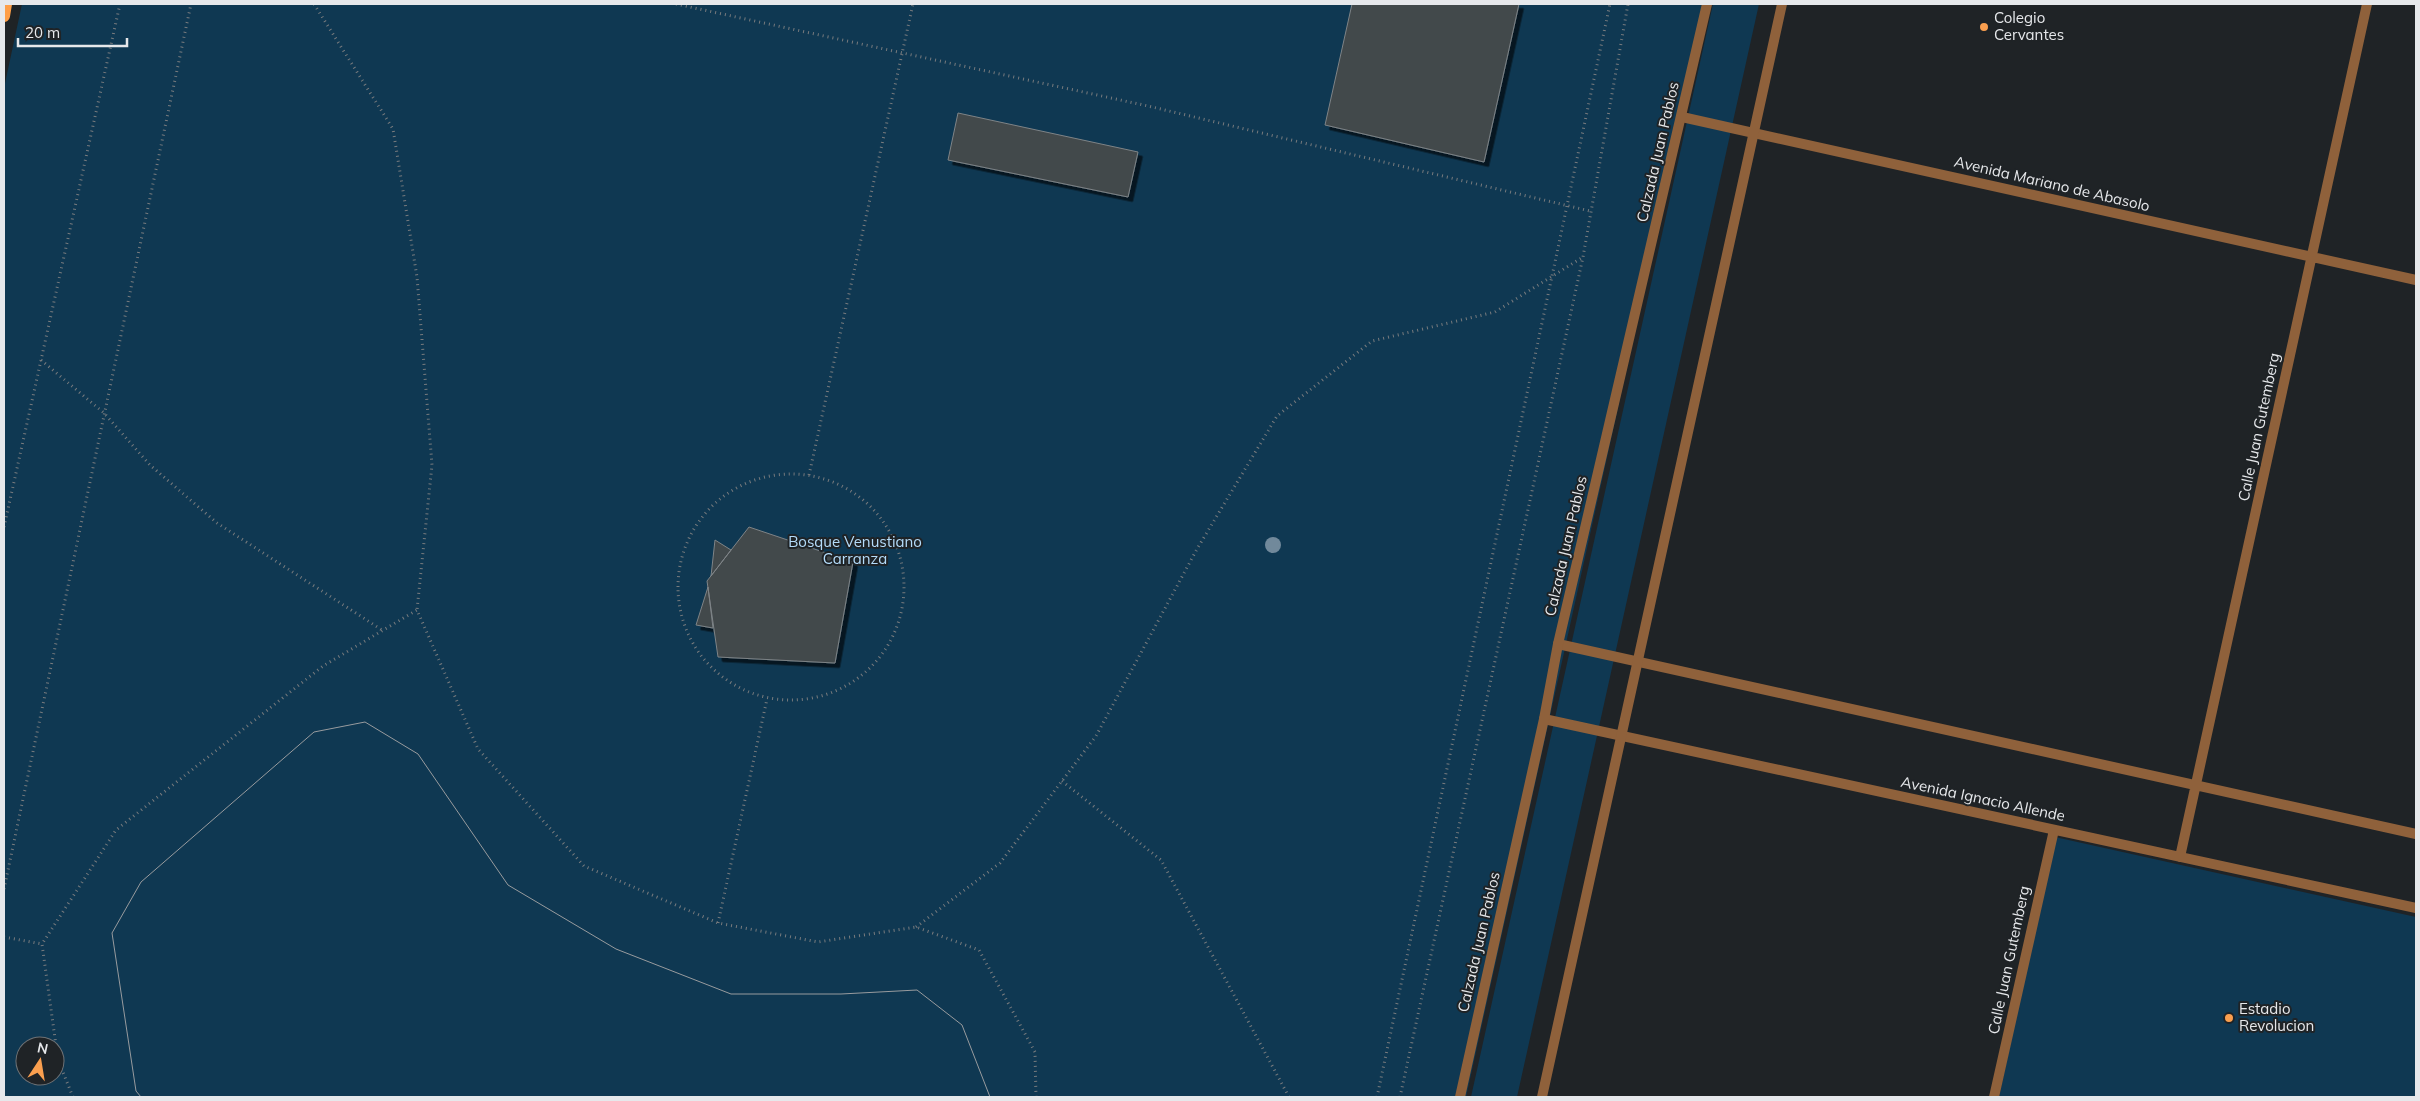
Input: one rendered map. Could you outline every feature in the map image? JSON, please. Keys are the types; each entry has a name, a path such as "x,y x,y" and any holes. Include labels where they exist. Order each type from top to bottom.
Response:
{"main road":[{"path":"4,16 6,4"}],"street":[{"name":"Calzada Juan Pablos","path":"1460,1097 1544,719 1558,644 1707,4"},
{"path":"1542,1097 1782,4"},
{"name":"Calle Juan Gutemberg","path":"2180,856 2367,4"},
{"name":"Avenida Mariano de Abasolo","path":"1682,117 2416,280"},
{"path":"1558,644 2416,834"},
{"name":"Avenida Ignacio Allende","path":"1544,719 2416,908"},
{"name":"Calle Juan Gutemberg","path":"1994,1097 2054,830"}],"path":[{"path":"4,527 120,4"},
{"path":"4,889 191,4"},
{"path":"314,4 394,129 417,277 432,465 417,610 478,749 584,866 718,923 818,942 916,927 1000,863 1096,736 1197,549 1277,416 1372,341 1495,312 1583,257"},
{"path":"676,4 1148,106 1590,211"},
{"path":"809,475 913,4"},
{"path":"1377,1097 1610,4"},
{"path":"1400,1097 1583,257 1628,4"},
{"path":"41,360 104,413 150,465 217,523 382,630"},
{"path":"809,475 834,482 857,494 872,507 890,530 903,564 905,597 897,631 880,659 864,675 847,686 822,697 795,701 767,699 731,684 704,661 691,642 682,622 678,602 677,581 685,545 695,528 705,512 735,487 765,476 809,475"},
{"path":"73,1097 58,1060 42,944 116,830 323,666 417,610"},
{"path":"718,923 767,699"},
{"path":"1062,781 1161,860 1289,1097"},
{"path":"916,927 979,950 1035,1052 1036,1097"},
{"path":"4,937 42,944"}],"green space":[{"name":"Bosque Venustiano Carranza","path":"22,4 1707,4 1466,1097 4,1097 4,88"},
{"path":"1713,4 1759,4 1517,1097 1471,1097"},
{"name":"Estadio Revolucion","path":"2055,837 2416,917 2416,1097 1999,1097"}],"building":[{"path":"1352,4 1519,4 1484,162 1325,125"},
{"path":"958,113 1138,152 1128,197 948,160"},
{"path":"749,527 853,562 835,663 718,657 707,581"},
{"path":"715,540 731,550 711,576"},
{"path":"708,587 713,628 696,625"}],"tram line":[{"path":"141,1097 136,1091 112,933 141,882 314,732 365,722 418,754 508,885 616,949 731,994 841,994 917,990 962,1025 990,1097"}],"place":[{"name":"Colegio Cervantes","path":"1984,27"},
{"name":"Estadio Revolucion","path":"2229,1018"}]}
